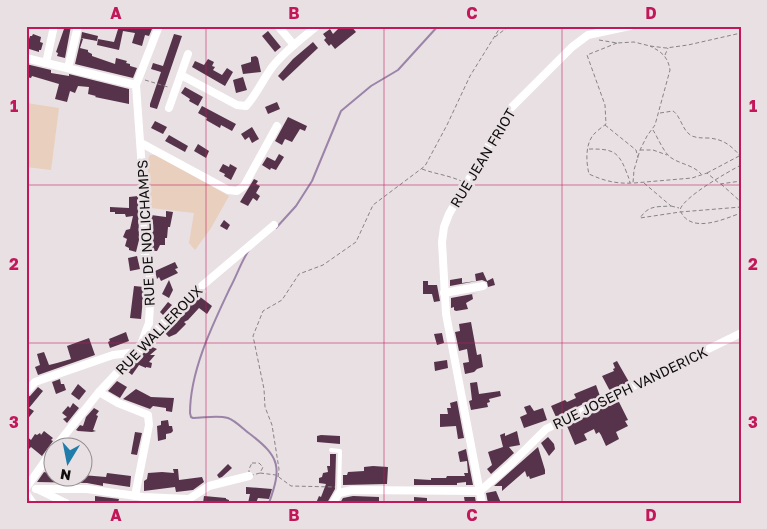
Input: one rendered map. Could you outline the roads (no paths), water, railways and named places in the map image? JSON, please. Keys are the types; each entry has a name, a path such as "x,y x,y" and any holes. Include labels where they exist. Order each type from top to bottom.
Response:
{"street":[{"path":"46,62 54,26"},
{"path":"68,68 78,26"},
{"path":"26,58 136,85 159,26"},
{"path":"278,26 294,45"},
{"path":"181,74 237,106 246,106 272,67 317,26"},
{"path":"587,26 588,35"},
{"name":"RUE JEAN FRIOT","path":"482,503 446,314 442,242 444,227 449,214 509,110 572,47 588,35 630,26"},
{"path":"169,108 188,54"},
{"name":"RUE DE NOLICHAMPS","path":"136,85 145,212 144,251 149,268 151,286 148,323 138,351"},
{"path":"140,143 228,190 238,191 244,186 277,126"},
{"name":"RUE WALLEROUX","path":"64,436 99,392 184,301 274,224"},
{"path":"444,293 483,286"},
{"name":"RUE JOSEPH VANDERICK","path":"480,490 510,465 546,429 741,333"},
{"path":"26,392 35,382 113,355 138,351"},
{"path":"99,392 118,403 148,415 140,498"},
{"path":"26,489 42,466"},
{"path":"26,489 87,489 140,498 189,499 209,486 249,476"},
{"path":"36,489 66,503"},
{"path":"333,503 339,494 352,490 480,490"}],"lane":[{"path":"331,450 340,451 339,494"},
{"path":"26,489 34,503"}],"waterway":[{"path":"276,228 296,206 312,181 341,111 371,86 398,70 438,26"},
{"path":"249,250 203,349 194,381 190,413 193,418 219,417 231,419 267,449 273,456 277,471 269,503"}]}
